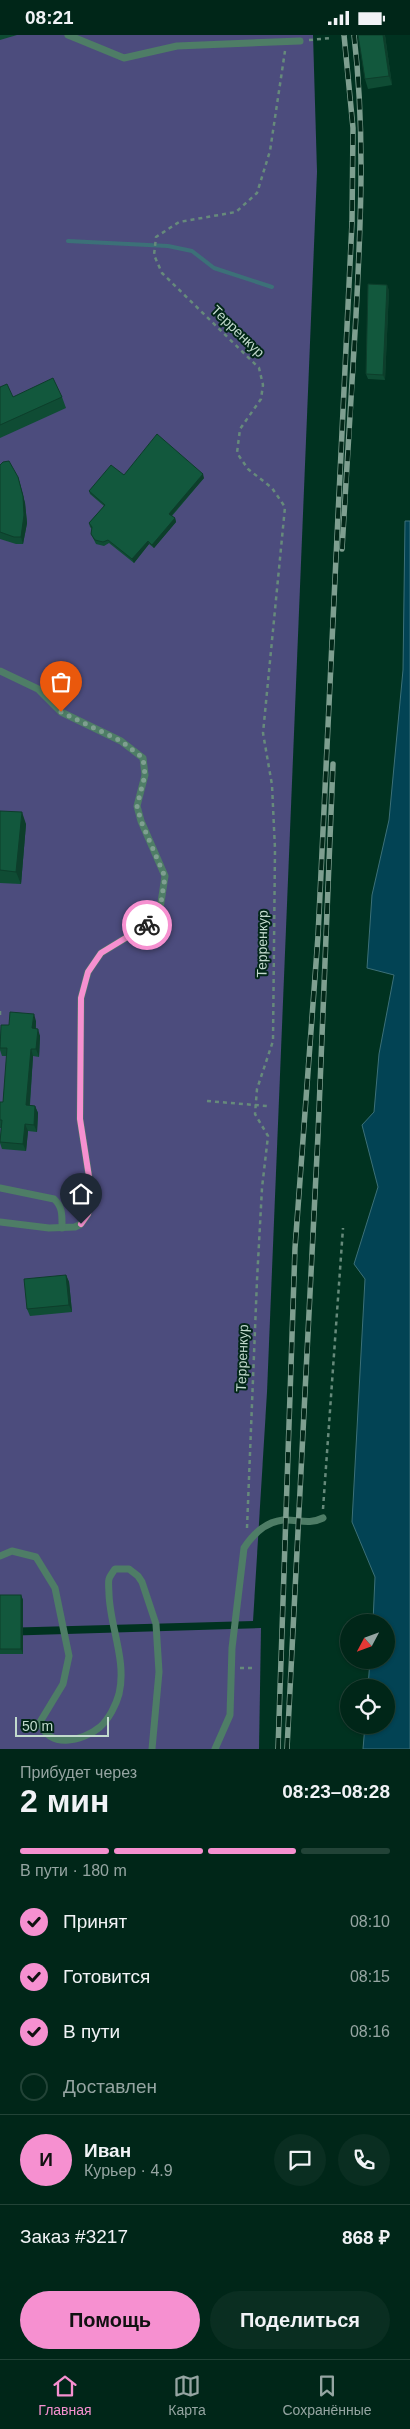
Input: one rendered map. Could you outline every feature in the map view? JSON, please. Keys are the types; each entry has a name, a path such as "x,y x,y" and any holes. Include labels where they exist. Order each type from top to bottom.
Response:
{"lane":[{"path":"68,35 124,58 177,46 300,41"},
{"path":"0,671 38,689 61,712 121,741 143,758 145,775 137,806 141,821 165,877 160,909 148,925 101,953 88,972 81,998 80,1119 92,1196 85,1220 75,1227 62,1228 0,1222"},
{"path":"0,1188 54,1199 62,1211 62,1228"},
{"path":"215,1749 230,1715 232,1647 244,1547 252,1536 268,1525 282,1520 313,1523 322,1518"},
{"path":"0,1556 12,1551 36,1557 55,1588 69,1655 68,1669 63,1684 40,1722 42,1731 48,1737 58,1741 84,1736 100,1727 111,1713 119,1693 121,1663 110,1605 109,1579 115,1569 128,1569 138,1576 156,1624 158,1672 152,1749"}],"path":[{"path":"300,41 332,38"},
{"name":"Терренкур","path":"247,1529 257,1279 268,1137 255,1114 258,1089 273,1041 275,849 272,785 263,733 285,507 272,488 248,469 237,453 240,429 261,399 263,385 259,368 162,273 154,255 156,237 179,222 236,212 257,193 270,151 286,42"},
{"path":"0,1010 0,1015"},
{"path":"207,1101 267,1106"},
{"path":"322,1518 343,1228"},
{"path":"232,1668 256,1668"}],"shaded area":[{"path":"0,35 313,35 317,172 267,1392 253,1621 0,1628"},
{"path":"261,1628 259,1749 0,1749 0,1636"}],"water":[{"path":"405,521 410,521 410,1749 363,1749 364,1734 395,1734 395,1679 369,1679 369,1669 395,1669 395,1614 373,1614 375,1577 352,1522 365,1279 354,1264 378,1187 362,1125 374,1112 379,1054 394,975 367,968 372,895 389,820 403,670"}],"building":[{"path":"358,35 383,35 389,76 365,79"},
{"path":"368,284 387,285 383,375 366,374"},
{"path":"53,378 62,397 0,425 0,387 7,384 13,397"},
{"path":"157,434 203,474 169,514 175,518 152,545 148,541 132,559 108,540 103,542 95,540 91,534 92,527 89,523 105,505 89,491 111,465 124,475"},
{"path":"9,461 18,477 23,496 24,515 21,537 14,537 0,532 0,465 3,462"},
{"path":"0,811 22,812 16,872 0,870"},
{"path":"10,1012 34,1014 32,1028 38,1029 36,1049 31,1049 26,1105 35,1106 34,1125 25,1124 23,1144 0,1142 2,1120 0,1120 0,1102 3,1102 7,1048 0,1048 1,1025 9,1025"},
{"path":"66,1275 69,1305 27,1309 24,1279"},
{"path":"0,1595 21,1595 21,1649 0,1649"}],"waterway":[{"path":"68,241 168,246 192,251 214,268 272,287"}],"railway":[{"path":"278,1749 295,1248 318,936 352,222 353,128 344,35"},
{"path":"342,549 358,280 360,210 360,105 354,35"},
{"path":"287,1749 318,1135 333,764"}],"way so far":[{"path":"61,712 121,741 143,758 145,775 137,806 141,821 165,877 160,909 147,925"}],"route":[{"path":"81,1224 88,1214 92,1196 80,1119 81,998 88,972 101,953 147,925"}]}
